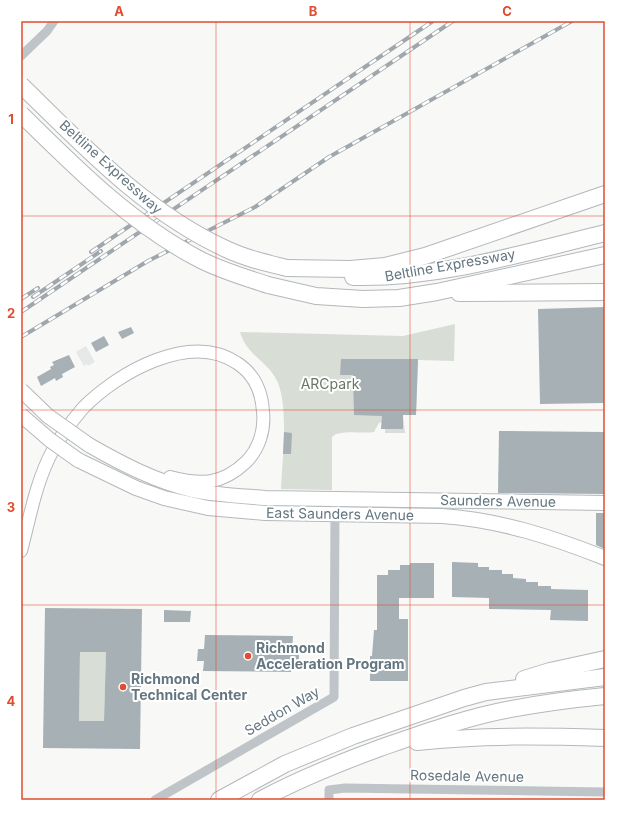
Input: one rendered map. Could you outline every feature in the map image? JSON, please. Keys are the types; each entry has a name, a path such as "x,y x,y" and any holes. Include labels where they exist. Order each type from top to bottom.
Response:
{"highway":[{"name":"Beltline Expressway","path":"21,84 94,157 140,197 167,217 226,250 255,260 332,277 375,278 415,274 533,251 605,232"},
{"name":"Beltline Expressway","path":"21,114 84,176 144,226 198,259 239,276 268,285 316,296 363,299 399,298 437,292 605,255"},
{"path":"287,268 350,269 392,264 425,256 605,194"},
{"path":"437,292 475,294 605,292"},
{"path":"219,800 285,764 352,736 550,671 605,659"},
{"path":"486,692 605,677"},
{"path":"260,800 282,788 336,764 452,724 510,709 555,701 605,696"},
{"path":"390,745 458,738 515,736 605,738"}],"main road":[{"path":"21,551 38,488 53,450 80,412 109,386 156,360 187,351 198,351 226,356 241,366 253,379 262,401 263,428 254,451 248,460 234,472 218,480 197,483 128,466"},
{"name":"Saunders Avenue","path":"21,390 48,416 89,445 128,466 170,484 206,493 265,498 605,503"},
{"name":"East Saunders Avenue","path":"21,415 50,440 78,460 136,488 192,505 236,512 442,516 482,520 540,534 605,558"}],"street":[{"path":"21,56 47,31 54,21"},
{"name":"Seddon Way","path":"155,800 334,697 335,499"},
{"name":"Rosedale Avenue","path":"329,800 329,790 345,788 444,790 581,796 605,792"},
{"path":"444,790 444,800"}],"shaded area":[{"path":"86,346 95,362 88,366 87,364 84,366 76,352"}],"green space":[{"name":"ARCpark","path":"455,324 454,361 418,360 416,415 403,415 405,433 385,433 385,421 379,423 374,432 345,432 335,435 332,437 332,490 281,489 284,416 280,388 271,371 251,352 243,340 240,332 403,336"},
{"path":"80,652 106,652 104,721 79,721"}],"building":[{"path":"605,307 605,403 540,404 538,309"},
{"path":"131,327 134,333 122,339 118,332"},
{"path":"104,336 109,345 96,352 91,343"},
{"path":"69,355 75,367 62,374 63,377 56,381 55,378 41,386 37,377 51,369 50,367 54,365 52,362"},
{"path":"341,359 418,359 416,415 403,415 403,429 381,429 382,416 354,415 353,375 340,375"},
{"path":"499,431 605,432 605,494 498,493"},
{"path":"284,432 292,433 291,454 283,454"},
{"path":"596,513 605,513 605,549 596,545"},
{"path":"452,562 478,563 478,567 489,567 489,570 502,570 502,574 513,574 513,578 526,579 526,582 538,582 538,586 551,586 551,589 588,590 588,621 550,620 551,610 489,609 489,598 452,597"},
{"path":"410,563 434,563 434,598 399,598 399,619 408,619 408,681 370,681 370,656 372,656 374,630 377,630 377,575 388,575 388,570 400,570 400,565 410,565"},
{"name":"Richmond Technical Center","path":"45,608 142,609 140,749 43,748","holes":["80,652 106,652 104,721 79,721"]},
{"path":"164,610 191,611 190,622 164,622"},
{"name":"Richmond Acceleration Program","path":"205,635 293,636 292,651 299,651 299,665 291,665 291,672 203,671 204,661 197,661 198,649 204,649"}],"railway":[{"path":"91,252 433,21"},
{"path":"21,312 453,21"},
{"path":"21,337 148,261 255,207 329,157 572,21"},
{"path":"33,297 101,251"},
{"path":"21,299 38,288"}],"place":[{"name":"Richmond Acceleration Program","path":"248,656"},
{"name":"Richmond Technical Center","path":"123,687"}]}
